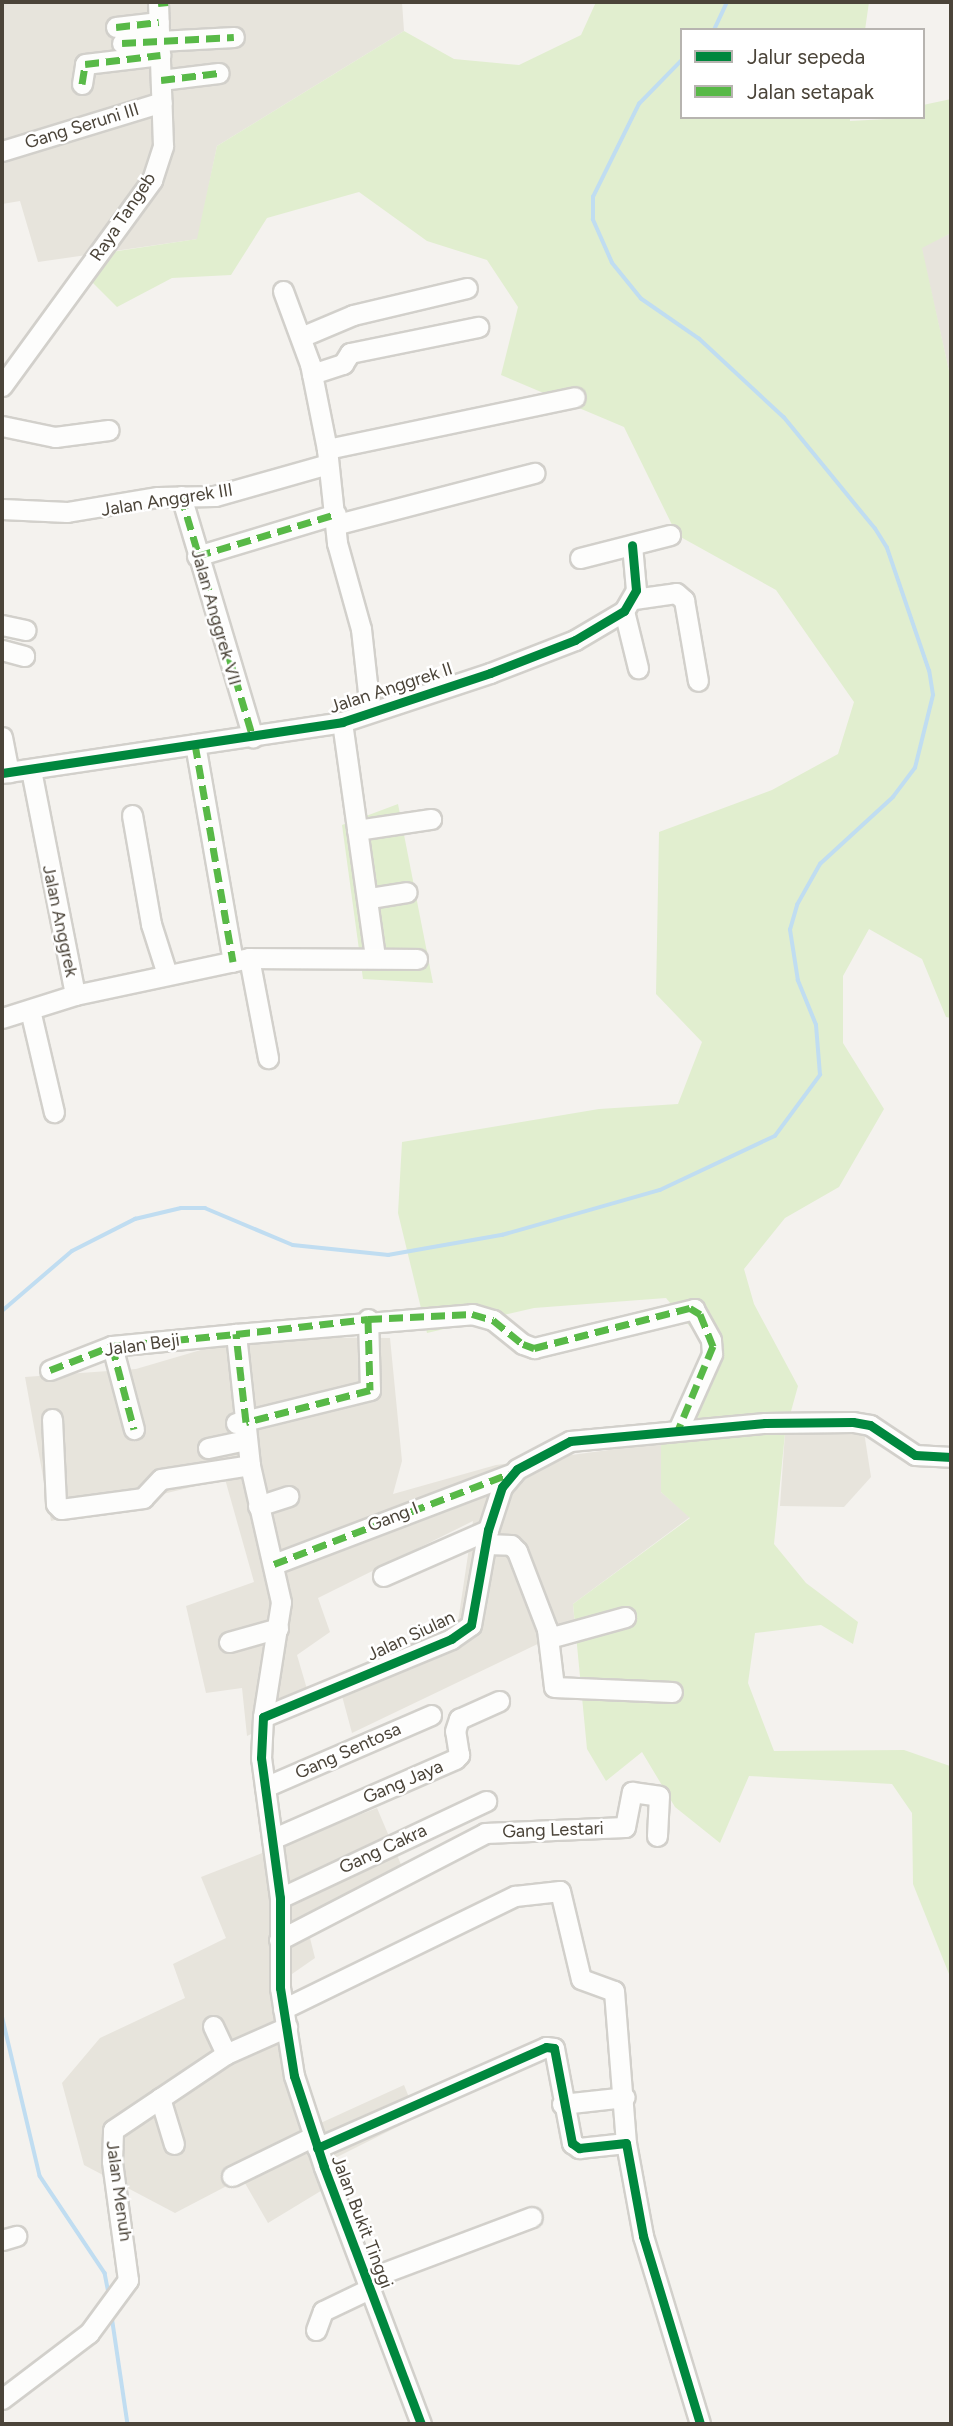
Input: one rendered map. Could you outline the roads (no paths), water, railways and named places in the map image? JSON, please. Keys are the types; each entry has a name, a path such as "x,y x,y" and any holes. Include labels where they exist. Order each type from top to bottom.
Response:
{"street":[{"path":"82,84 85,64 160,20"},
{"path":"119,35 160,20 234,37"},
{"name":"Raya Tangeb","path":"2,386 152,180 163,146 160,20"},
{"path":"161,79 219,73"},
{"name":"Gang Seruni III","path":"2,151 162,102"},
{"path":"301,337 353,316 467,288"},
{"path":"283,291 312,374 328,456 337,519 337,543 361,629 370,711"},
{"path":"312,374 343,364 350,354 478,327"},
{"name":"Jalan Anggrek III","path":"2,509 99,510 181,496 215,496 328,456 575,397"},
{"path":"2,426 55,437 110,430"},
{"path":"197,556 337,519 534,473"},
{"name":"Jalan Anggrek VII","path":"181,496 253,738"},
{"path":"580,558 670,535"},
{"path":"632,545 629,605 638,668"},
{"path":"629,605 676,593 684,600 698,681"},
{"name":"Jalan Anggrek II","path":"6,773 195,744 253,738 342,722 575,640 629,605"},
{"path":"2,625 25,630"},
{"path":"2,650 24,656"},
{"path":"342,722 357,830 370,898 375,956"},
{"path":"2,737 6,773"},
{"path":"195,744 241,960 268,1058"},
{"name":"Jalan Anggrek","path":"2,1018 75,995 31,770"},
{"path":"132,814 151,924 167,975"},
{"path":"357,830 431,819"},
{"path":"370,898 407,892"},
{"path":"75,995 241,960 375,956 417,959"},
{"path":"30,1010 54,1112"},
{"name":"Jalan Beji","path":"50,1370 112,1346 368,1319 472,1314 493,1320 523,1344 534,1348 695,1309 711,1340 712,1354 678,1430"},
{"path":"208,1448 243,1428 370,1390 368,1319"},
{"path":"236,1334 243,1428 281,1602 267,1675 263,1717 265,1787 280,1898 279,1940 285,2018"},
{"path":"112,1346 134,1429"},
{"path":"52,1419 57,1504 61,1509 143,1498 161,1479 250,1465"},
{"name":"Jalan Siulan","path":"263,1717 462,1632 474,1618 494,1503 513,1473 570,1441 794,1421 870,1425 915,1455 951,1457"},
{"name":"Gang I","path":"274,1564 513,1473"},
{"path":"258,1506 288,1496"},
{"path":"383,1576 487,1537 515,1547 549,1638 551,1680 556,1689 672,1692"},
{"path":"549,1638 625,1616"},
{"path":"229,1642 278,1628"},
{"name":"Gang Jaya","path":"272,1839 455,1759 459,1755 455,1731 459,1719 499,1701"},
{"name":"Gang Sentosa","path":"265,1787 431,1715"},
{"name":"Gang Lestari","path":"279,1940 485,1833 625,1827 632,1792 659,1796 657,1836"},
{"name":"Gang Cakra","path":"280,1898 486,1801"},
{"name":"Jalan Menuh","path":"2,2399 104,2317 128,2280 110,2139 113,2130 285,2018 515,1896 556,1890 563,1898 581,1979 614,1991 625,2097"},
{"name":"Jalan Bukit Tinggi","path":"285,2018 295,2076 315,2142 422,2424"},
{"path":"213,2026 226,2054"},
{"path":"232,2176 546,2047 556,2051 562,2104 576,2147 626,2143"},
{"path":"562,2104 625,2097 626,2143 643,2236 700,2424"},
{"path":"160,2098 174,2144"},
{"path":"316,2330 323,2311 369,2283 532,2217"}],"waterway":[{"path":"715,28 727,2"},
{"path":"2,1311 72,1251 135,1219 181,1208 205,1208 293,1245 388,1255 502,1235 660,1190 775,1136 820,1075 816,1025 798,981 790,930 797,905 820,864 893,797 915,768 933,695 929,671 887,548 875,529 784,418 699,339 641,299 612,263 593,220 593,197 639,104 680,62"},
{"path":"2,2015 40,2176 105,2273 109,2294"},
{"path":"112,2316 128,2424"}]}
